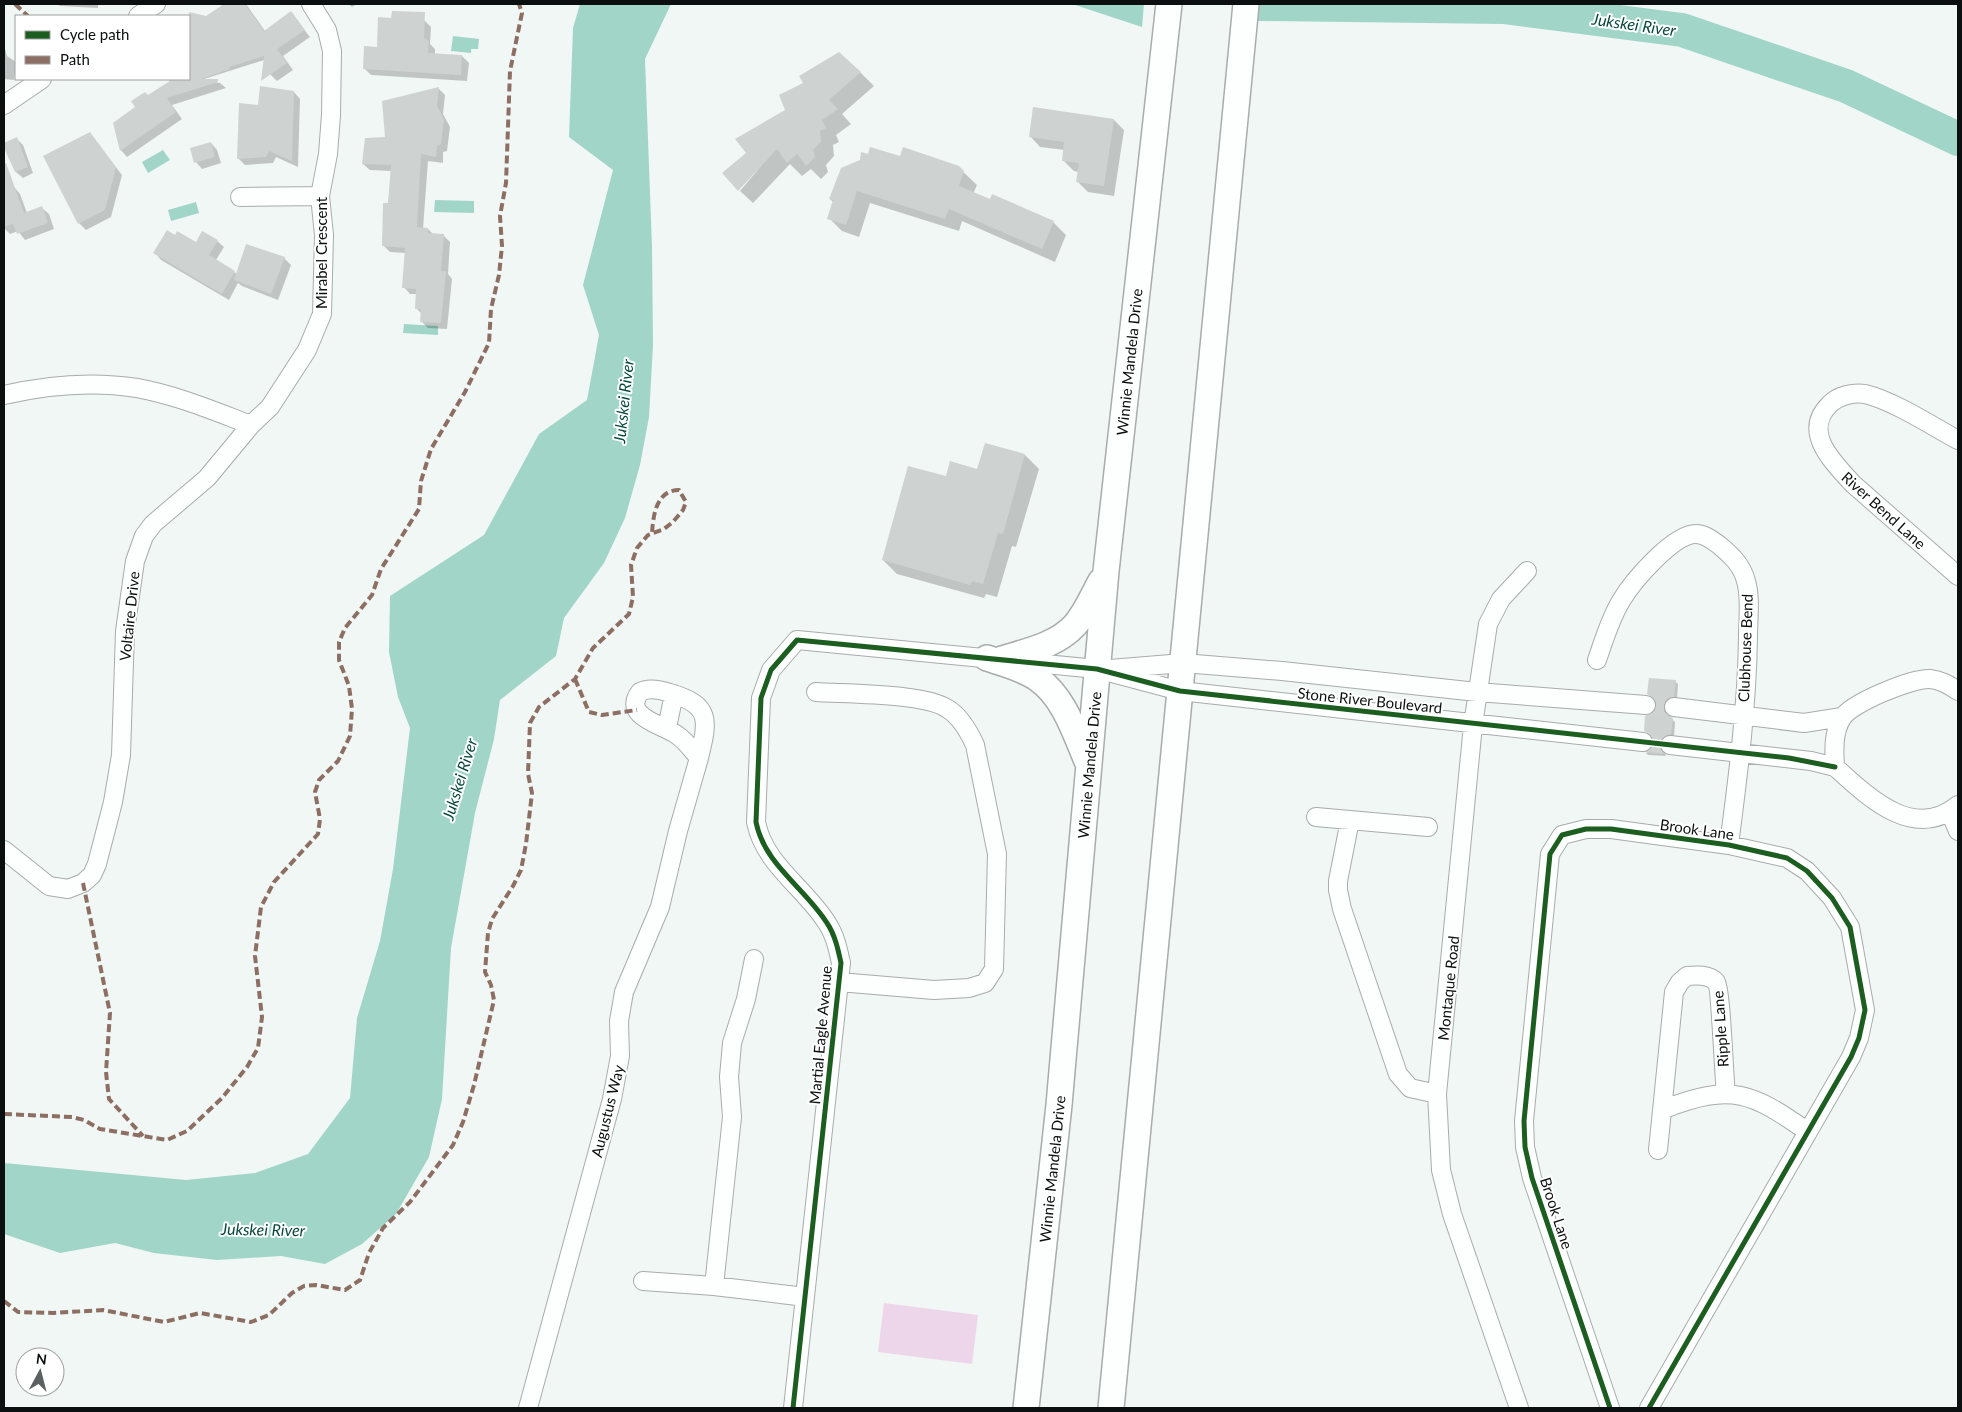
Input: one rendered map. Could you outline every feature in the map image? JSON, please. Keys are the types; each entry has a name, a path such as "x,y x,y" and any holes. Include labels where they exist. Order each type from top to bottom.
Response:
{"main road":[{"name":"Winnie Mandela Drive","path":"1026,1408 1059,1105 1106,571 1169,4"},
{"path":"1111,1408 1246,4"},
{"path":"995,659 1049,644 1067,632 1082,615 1106,571"},
{"path":"995,659 1025,671 1038,679 1054,695 1066,714 1089,766"}],"street":[{"path":"140,15 156,4"},
{"name":"Mirabel Crescent","path":"250,425 270,407 290,380 308,350 322,314 324,235 320,196 328,154 332,51 327,30 311,4"},
{"path":"4,105 41,80"},
{"path":"240,197 320,196"},
{"path":"4,395 35,388 84,384 137,388 214,410 250,425"},
{"name":"River Bend Lane","path":"1958,440 1883,401 1864,394 1849,394 1835,399 1825,409 1818,423 1817,434 1821,445 1837,467 1853,484 1958,576"},
{"name":"Voltaire Drive","path":"4,850 49,886 68,889 83,884 92,875 97,864 113,802 121,755 127,612 136,561 144,536 153,524 207,478 250,425"},
{"name":"Clubhouse Bend","path":"1597,660 1609,625 1621,600 1635,581 1673,543 1685,536 1696,534 1708,536 1732,556 1741,569 1746,581 1748,598 1748,660 1743,716"},
{"name":"Montaque Road","path":"1519,1408 1452,1214 1441,1170 1437,1094 1473,725 1488,624 1491,614 1501,599 1527,570"},
{"name":"Martial Eagle Avenue","path":"793,1408 841,963 837,944 827,923 768,853 758,835 756,822 761,698 770,670 796,640 995,659"},
{"path":"995,659 1097,670"},
{"name":"Stone River Boulevard","path":"1097,670 1183,663 1282,671 1477,692 1646,705"},
{"name":"Stone River Boulevard","path":"1097,670 1180,692 1643,742"},
{"path":"1674,707 1804,723 1842,717 1857,705 1917,680 1929,679 1943,682 1958,691"},
{"name":"Augustus Way","path":"528,1408 615,1085 620,1056 619,1021 624,992 660,907 678,831 699,758 706,729 702,710 696,704 674,694 653,689 644,690 638,695 636,708 640,715 646,720 667,728 679,736 699,758"},
{"path":"816,692 923,699 949,709 959,719 975,745 997,854 994,969 985,983 969,988 934,990 839,982"},
{"path":"667,728 674,694"},
{"name":"Brook Lane","path":"1729,845 1743,716"},
{"path":"1835,768 1834,747 1842,717"},
{"path":"1670,745 1740,755 1811,761 1835,768 1867,796 1902,817 1922,819 1954,809 1958,831"},
{"path":"1316,817 1428,827"},
{"path":"1350,820 1338,881 1342,909 1398,1074 1410,1088 1437,1094"},
{"name":"Brook Lane","path":"1610,1408 1532,1178 1525,1147 1525,1111 1550,854 1562,835 1586,829 1611,829 1729,845 1787,858 1807,871 1832,898 1850,927 1864,994 1865,1010 1862,1025 1851,1057 1649,1408"},
{"path":"714,1286 732,1117 729,1077 732,1044 746,998 754,959"},
{"name":"Ripple Lane","path":"1658,1150 1664,1109 1674,992 1680,982 1688,976 1708,977 1716,982 1720,991 1721,1042 1726,1094"},
{"path":"1664,1109 1680,1103 1726,1094 1745,1096 1762,1101 1808,1132"},
{"path":"643,1281 714,1286 806,1297"}],"shaded area":[{"path":"884,1303 978,1315 972,1364 878,1352"}],"water":[{"path":"580,4 671,4 645,59 652,247 653,345 649,417 640,465 625,518 604,563 564,618 556,656 500,700 494,739 475,813 451,948 442,1099 429,1157 396,1214 362,1244 325,1264 281,1256 217,1260 154,1253 115,1243 60,1253 4,1234 4,1163 186,1180 255,1173 308,1154 350,1098 357,1018 380,941 393,869 410,728 398,697 389,652 390,596 484,535 539,434 587,400 599,335 583,285 613,170 569,137 573,28"},
{"path":"1072,4 1144,4 1142,27"},
{"path":"453,36 479,39 478,49 471,49 471,53 451,51"},
{"path":"163,150 170,160 148,173 142,162"},
{"path":"435,200 474,201 474,213 434,212"},
{"path":"196,202 199,213 171,221 168,210"},
{"path":"404,324 438,326 438,335 403,333"}],"building":[{"path":"224,4 245,4 264,31 291,11 305,30 277,49 287,63 261,81 264,56 229,67 230,69 201,79 218,79 218,82 167,98 176,112 120,151 113,123 135,107 131,101 145,92 148,95 171,80 190,80 189,12 206,16"},
{"path":"392,11 425,12 424,38 429,41 428,53 462,55 461,75 363,69 364,46 377,47 378,17 391,18"},
{"path":"839,52 861,72 829,100 838,109 822,120 826,128 820,131 821,142 813,150 815,157 806,166 797,154 787,163 777,149 738,191 722,173 746,153 735,139 785,110 779,95 803,83 799,76"},
{"path":"260,86 294,91 292,161 269,151 266,157 237,159 239,103 258,105"},
{"path":"439,87 437,106 444,119 441,144 437,146 436,157 421,154 417,227 428,228 428,233 444,234 441,271 446,271 441,323 420,322 421,309 415,309 416,289 402,288 405,248 382,246 383,203 388,203 391,165 362,164 365,138 385,137 382,101"},
{"path":"1033,107 1114,119 1104,186 1076,182 1079,163 1062,161 1064,142 1029,137"},
{"path":"90,132 116,167 105,210 78,224 43,156"},
{"path":"17,137 28,167 15,172 4,148 4,143"},
{"path":"211,142 215,157 194,163 190,148"},
{"path":"870,147 900,156 903,147 959,166 964,171 959,186 990,199 992,194 1054,221 1042,249 949,209 945,219 857,191 846,225 827,219 833,200 829,199 841,168 860,160 861,152 868,154"},
{"path":"4,163 6,163 24,213 42,206 48,223 17,234 13,224 4,227"},
{"path":"167,230 175,235 177,231 196,242 202,231 218,240 209,255 235,271 222,294 153,253"},
{"path":"246,244 285,257 271,294 234,280"},
{"path":"985,443 1025,454 1003,534 998,533 983,584 972,581 970,585 882,560 908,466 946,476 950,461 977,469"},
{"path":"1649,678 1676,680 1674,697 1666,700 1664,705 1664,712 1673,718 1671,734 1665,736 1660,743 1661,750 1665,754 1644,752 1651,749 1654,743 1650,734 1644,731 1645,716 1654,711 1657,705 1652,697 1647,694"}],"waterway":[{"name":"Jukskei River","path":"1260,4 1503,7 1682,30 1846,86 1958,139"}],"tunnel":[{"path":"1646,705 1674,707"},
{"path":"1643,742 1670,745"}],"marked path":[{"path":"15,4 27,15"},
{"path":"4,1114 72,1117 84,1120 100,1129 167,1140 187,1131 222,1098 247,1067 258,1048 262,1017 255,956 261,907 274,882 318,834 320,819 315,792 319,780 338,761 350,736 352,709 349,686 339,660 339,642 345,628 372,595 381,569 419,509 421,481 431,449 465,392 489,343 491,309 499,275 502,246 500,216 506,183 510,71 522,13 519,4"},
{"path":"4,1301 18,1312 53,1313 103,1310 164,1322 200,1313 251,1322 269,1315 292,1293 304,1286 316,1285 345,1290 360,1280 369,1253 383,1228 410,1202 453,1145 463,1122 474,1085 494,1000 491,985 485,972 488,933 492,919 521,870 526,844 532,793 528,774 530,723 539,707 575,679 593,648 629,614 633,597 631,565 637,548 648,535 664,529 683,510 686,502 679,490 665,494 657,505 653,520 653,527 652,534"},
{"path":"575,679 589,712 602,715 637,710"},
{"path":"83,883 110,1013 106,1072 109,1099 143,1136"}],"cycle path":[{"path":"793,1408 841,963 836,942 830,928 818,910 767,851 760,837 756,822 761,698 771,670 797,640 1097,669 1180,691 1789,758 1835,767"},
{"path":"1610,1408 1532,1178 1525,1147 1524,1121 1550,854 1562,835 1586,829 1611,829 1729,845 1787,858 1807,871 1832,898 1850,927 1865,1010 1859,1038 1851,1057 1649,1408"}]}
